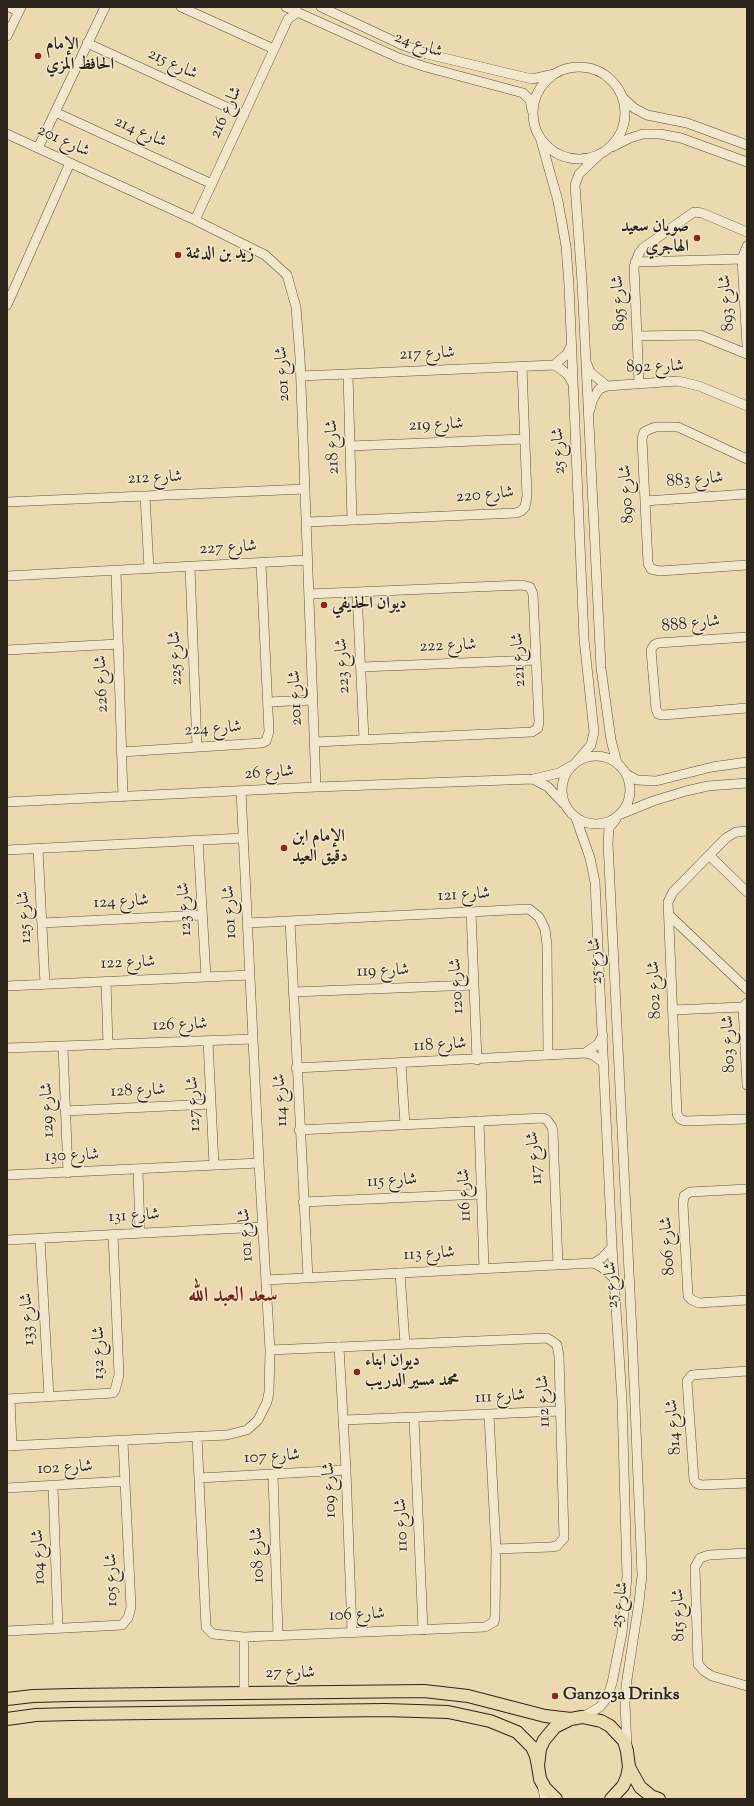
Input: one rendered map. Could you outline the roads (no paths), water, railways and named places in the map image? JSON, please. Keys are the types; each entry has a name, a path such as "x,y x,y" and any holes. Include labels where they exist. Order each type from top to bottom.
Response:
{"main road":[{"name":"شارع 27","path":"7,1699 33,1696 244,1692 384,1691 448,1693 491,1701 545,1716 602,1721 610,1726 621,1737 627,1750"},
{"path":"7,1719 36,1715 80,1714 385,1710 448,1712 490,1721 517,1732 532,1747 536,1756 540,1779 545,1788 556,1799"},
{"path":"538,1766 539,1753 544,1740 555,1727 576,1718"},
{"path":"627,1750 629,1767 640,1788 651,1796 660,1799"},
{"path":"611,1799 623,1786 629,1767"}],"street":[{"path":"7,36 20,9 9,7"},
{"path":"38,148 105,7"},
{"path":"181,7 274,49"},
{"path":"286,7 288,19"},
{"name":"شارع 24","path":"286,7 399,58 426,68 523,93 530,100 533,113"},
{"name":"شارع 24","path":"320,7 400,44 428,54 532,79 545,77 561,71"},
{"name":"شارع 216","path":"195,220 288,19 298,12"},
{"path":"359,40 364,35 365,28"},
{"name":"شارع 215","path":"87,43 244,115"},
{"path":"747,145 687,123 647,115 634,108 622,97 614,84 603,74 590,68 575,68 561,71 550,78 541,88 535,100 533,113 535,125 540,137 549,148 560,155 573,159 587,159 600,154 630,138 643,134 660,134 680,138 747,162"},
{"path":"609,148 618,138 623,125 625,111 622,97"},
{"name":"شارع 214","path":"55,112 212,184"},
{"name":"شارع 201","path":"7,134 195,220 265,255 287,275 296,307 301,376 316,787"},
{"name":"شارع 25","path":"540,137 558,201 566,246 584,639 594,732 591,745 574,764"},
{"name":"شارع 25","path":"600,154 579,174 575,185 582,282 584,356 589,421 601,668 611,740 617,763"},
{"path":"7,305 70,163"},
{"name":"شارع 895","path":"639,383 635,262 643,248 694,212 702,213 747,232"},
{"name":"شارع 893","path":"747,246 742,259 747,346"},
{"name":"شارع 893","path":"635,262 742,259"},
{"path":"637,336 700,335 747,354"},
{"path":"571,346 567,354 554,365 565,372 572,382 580,423 589,421"},
{"name":"شارع 892","path":"584,356 590,372 607,386"},
{"name":"شارع 217","path":"301,376 554,365"},
{"name":"شارع 220","path":"307,522 508,513 521,511 526,503 522,367"},
{"name":"شارع 218","path":"348,374 352,520"},
{"name":"شارع 892","path":"589,421 592,401 599,389 607,386 639,383 691,383 747,406"},
{"name":"شارع 890","path":"747,459 678,427 656,427 644,432 642,439 648,563 651,569 660,571 747,565"},
{"name":"شارع 219","path":"350,446 524,439"},
{"name":"شارع 212","path":"7,502 305,489"},
{"name":"شارع 883","path":"645,501 747,494"},
{"path":"145,496 149,569"},
{"path":"580,538 584,536 589,539 592,604 598,612"},
{"name":"شارع 227","path":"7,576 308,560"},
{"name":"شارع 224","path":"121,752 197,748 262,743 266,741 269,732 261,563"},
{"name":"شارع 225","path":"190,567 197,748"},
{"name":"شارع 226","path":"116,571 123,796"},
{"name":"شارع 221","path":"309,594 522,586 530,587 534,594 539,722 535,731 315,742"},
{"name":"شارع 223","path":"357,592 364,739"},
{"name":"شارع 888","path":"747,636 658,643 654,645 651,650 656,709 658,714 663,716 747,708"},
{"path":"7,650 118,644"},
{"name":"شارع 222","path":"360,667 536,660"},
{"path":"268,702 313,700"},
{"path":"565,805 562,795 562,784 565,775 574,764 590,756 604,756 617,763 626,774 637,780 656,781 712,767 747,762"},
{"name":"شارع 26","path":"7,802 316,787 533,779 559,773 574,764"},
{"path":"618,816 628,802 630,795 630,788 626,774"},
{"path":"533,779 548,788 576,818 585,823 596,825 606,823 618,816 653,801 686,791 708,786 747,783"},
{"name":"شارع 101","path":"9,1446 234,1434 247,1430 258,1420 269,1396 270,1350 258,1164 241,791"},
{"name":"شارع 25","path":"618,816 609,828 608,843 642,1575 626,1686 625,1704 627,1750"},
{"name":"شارع 25","path":"576,818 590,858 595,882 627,1550 625,1608 612,1683 607,1698 600,1707 576,1718"},
{"name":"شارع 802","path":"747,831 731,834 708,855 673,892 668,902 677,1114 680,1119 685,1121 747,1118"},
{"path":"7,850 243,838"},
{"name":"شارع 123","path":"198,840 206,977"},
{"name":"شارع 125","path":"38,849 45,984"},
{"path":"708,855 747,892"},
{"name":"شارع 121","path":"248,923 530,909 540,917 547,945 548,1055"},
{"name":"شارع 120","path":"471,912 477,1060"},
{"name":"شارع 124","path":"42,923 202,915"},
{"path":"669,915 747,989"},
{"name":"شارع 114","path":"290,921 296,1068 308,1278"},
{"name":"شارع 122","path":"7,986 250,975"},
{"path":"106,981 108,1045"},
{"name":"شارع 119","path":"293,992 474,985"},
{"path":"673,1010 745,1005"},
{"name":"شارع 803","path":"745,1005 747,1085"},
{"path":"585,1053 598,1044 603,1035"},
{"name":"شارع 126","path":"7,1048 253,1040"},
{"name":"شارع 127","path":"208,1041 214,1165"},
{"name":"شارع 129","path":"63,1047 68,1173"},
{"path":"585,1053 592,1055 604,1064"},
{"name":"شارع 118","path":"296,1068 401,1064 585,1053"},
{"path":"401,1064 405,1125"},
{"name":"شارع 128","path":"66,1111 211,1104"},
{"name":"شارع 117","path":"300,1130 543,1118 548,1120 551,1124 553,1132 558,1265"},
{"name":"شارع 116","path":"479,1121 484,1268"},
{"name":"شارع 130","path":"7,1175 258,1164"},
{"path":"138,1170 140,1233"},
{"name":"شارع 806","path":"747,1189 690,1192 684,1196 683,1204 688,1296 692,1300 699,1303 747,1300"},
{"name":"شارع 115","path":"303,1202 482,1194"},
{"name":"شارع 131","path":"7,1240 262,1227"},
{"name":"شارع 132","path":"9,1446 9,1399 113,1393 118,1385 119,1375 113,1234"},
{"name":"شارع 133","path":"40,1239 49,1397"},
{"path":"612,1247 602,1258 594,1263 604,1269 614,1279"},
{"name":"شارع 113","path":"266,1280 594,1263"},
{"path":"400,1273 405,1344"},
{"name":"شارع 112","path":"270,1350 547,1338 556,1345 559,1356 564,1538 557,1546 551,1547 496,1549"},
{"path":"618,1344 624,1347 632,1344"},
{"name":"شارع 109","path":"339,1347 344,1420 352,1632"},
{"name":"شارع 814","path":"747,1371 692,1375 687,1381 694,1480 696,1483 701,1485 747,1483"},
{"name":"شارع 111","path":"344,1420 561,1411"},
{"name":"شارع 106","path":"197,1437 206,1627 213,1634 244,1637 485,1627 494,1622 496,1549 489,1415"},
{"name":"شارع 110","path":"414,1418 423,1630"},
{"name":"شارع 105","path":"7,1630 122,1625 128,1618 131,1607 123,1440"},
{"name":"شارع 107","path":"199,1478 346,1470"},
{"name":"شارع 108","path":"273,1474 278,1635"},
{"name":"شارع 102","path":"7,1488 125,1481"},
{"name":"شارع 104","path":"53,1486 58,1628"},
{"name":"شارع 815","path":"747,1553 709,1555 700,1558 695,1567 698,1664 704,1671 712,1676 747,1686"},
{"path":"244,1637 244,1692"},
{"path":"540,1779 545,1799"}],"place":[{"name":"الإمام الحافظ المزي","path":"38,56"},
{"name":"صويان سعيد الهاجري","path":"697,238"},
{"name":"زيد بن الدثنة","path":"178,255"},
{"name":"ديوان الحذيفي","path":"324,605"},
{"name":"الإمام ابن دقيق العيد","path":"284,848"},
{"name":"ديوان ابناء محمد مسير الدريب","path":"357,1372"},
{"name":"Ganzo3a Drinks","path":"555,1696"}],"district":[{"name":"سعد العبد الله","path":"233,1297"}]}
